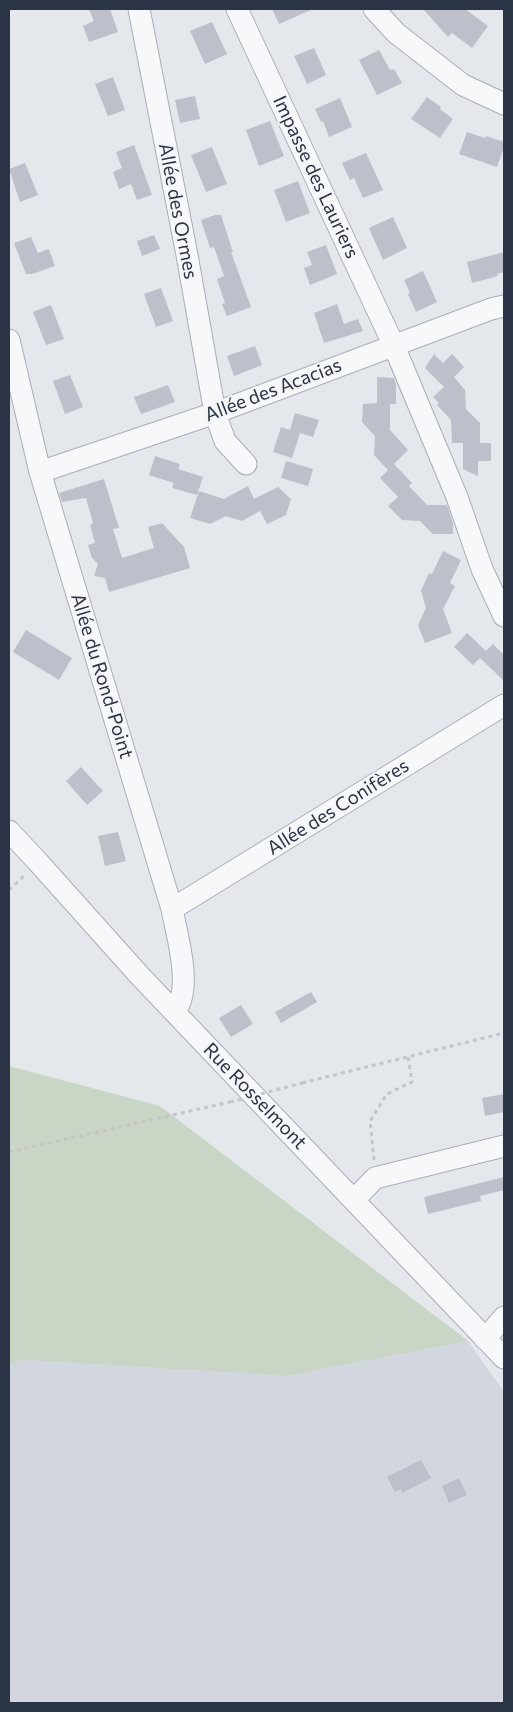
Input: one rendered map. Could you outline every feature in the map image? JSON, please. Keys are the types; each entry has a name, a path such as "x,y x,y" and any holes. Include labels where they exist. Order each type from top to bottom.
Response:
{"street":[{"name":"Allée des Ormes","path":"139,9 187,255 215,413 224,441 246,464"},
{"name":"Impasse des Lauriers","path":"237,9 394,346 457,497 482,568 504,616"},
{"path":"374,9 396,33 463,85 504,104"},
{"name":"Allée des Acacias","path":"40,472 215,413 336,366 490,309 504,306"},
{"name":"Allée du Rond-Point","path":"9,340 40,472 172,909 184,971 180,1005 175,1011"},
{"name":"Allée des Conifères","path":"172,909 504,705"},
{"name":"Rue Rosselmont","path":"9,831 140,976 504,1358"},
{"path":"354,1200 375,1178 504,1146"},
{"path":"485,1339 504,1317"}],"path":[{"path":"9,1152 230,1102 504,1033"},
{"path":"375,1178 370,1121 387,1094 412,1082 408,1057"}],"shaded area":[{"path":"468,1341 504,1392 504,1703 9,1703 9,1366 21,1360 288,1376"}],"green space":[{"path":"9,1066 160,1106 468,1341 288,1376 21,1360 9,1366"}],"building":[{"path":"89,9 110,9 118,32 89,42 83,26 94,21"},
{"path":"272,9 313,9 279,24"},
{"path":"423,9 465,9 488,26 472,48 452,33 448,37"},
{"path":"212,22 227,54 205,64 190,31"},
{"path":"314,48 326,75 307,84 294,56"},
{"path":"379,50 390,70 394,69 402,83 377,95 359,60"},
{"path":"113,77 125,110 108,116 95,84"},
{"path":"195,96 200,119 180,123 175,100"},
{"path":"427,97 453,119 440,138 411,119"},
{"path":"340,98 352,127 329,137 323,121 321,122 315,109"},
{"path":"270,121 284,156 259,166 246,130"},
{"path":"467,132 504,142 497,167 459,154"},
{"path":"134,145 152,195 137,200 131,184 119,189 113,172 122,168 116,152"},
{"path":"212,147 227,184 206,192 191,155"},
{"path":"366,153 383,190 363,198 354,178 350,180 342,163"},
{"path":"25,163 38,195 20,202 9,169"},
{"path":"298,181 310,213 286,222 274,190"},
{"path":"221,215 233,252 231,252 251,307 227,316 222,304 225,303 217,279 224,276 214,247 210,248 201,220"},
{"path":"393,217 407,248 383,260 369,228"},
{"path":"154,235 160,249 142,256 137,241"},
{"path":"31,237 38,253 49,249 55,266 32,274 26,274 14,243"},
{"path":"326,245 337,274 310,285 304,268 312,265 307,252"},
{"path":"504,252 504,272 497,274 498,276 472,283 467,262"},
{"path":"423,271 437,302 416,312 404,280"},
{"path":"161,288 173,321 156,327 144,294"},
{"path":"337,304 344,324 358,319 363,331 324,343 314,313"},
{"path":"51,305 64,339 46,345 33,312"},
{"path":"255,346 262,365 234,376 227,356"},
{"path":"434,354 443,363 452,354 464,367 454,377 465,390 466,409 480,423 480,443 491,443 491,461 478,461 478,476 463,469 463,443 452,443 451,420 437,405 439,403 433,397 444,387 425,368"},
{"path":"70,375 83,407 65,414 53,381"},
{"path":"377,377 394,378 396,384 396,404 390,404 390,430 408,450 388,470 374,455 375,436 362,422 363,404 377,403"},
{"path":"168,385 175,402 141,414 134,397"},
{"path":"295,413 319,420 313,437 290,430"},
{"path":"281,427 300,433 292,458 273,452"},
{"path":"155,456 180,464 178,469 203,477 197,495 172,488 174,483 149,475"},
{"path":"286,461 313,469 308,486 281,478"},
{"path":"394,464 412,483 409,486 427,505 447,505 453,523 453,534 433,534 420,521 402,520 388,506 398,497 380,478"},
{"path":"104,479 119,528 113,529 122,558 154,548 148,527 162,523 184,547 190,568 109,592 105,578 94,576 98,564 92,558 88,545 95,543 90,525 93,523 86,498 62,502 59,493"},
{"path":"248,486 254,499 278,487 291,499 286,515 267,524 260,511 242,521 226,516 210,524 190,518 199,491 224,499"},
{"path":"443,551 461,560 450,583 455,586 443,609 452,633 425,643 418,625 426,608 421,591 429,573 432,574"},
{"path":"26,630 72,658 59,680 13,652"},
{"path":"467,633 486,651 493,644 504,655 504,681 480,658 473,665 454,647"},
{"path":"81,767 103,791 87,805 66,781"},
{"path":"118,832 126,861 105,866 98,836"},
{"path":"311,992 317,1002 281,1023 275,1012"},
{"path":"241,1005 253,1024 231,1037 219,1018"},
{"path":"504,1094 504,1112 485,1116 482,1098"},
{"path":"504,1177 504,1190 480,1196 481,1201 428,1214 424,1197"},
{"path":"421,1460 431,1478 402,1493 401,1489 395,1492 387,1477"},
{"path":"459,1478 467,1495 449,1503 442,1486"}]}
